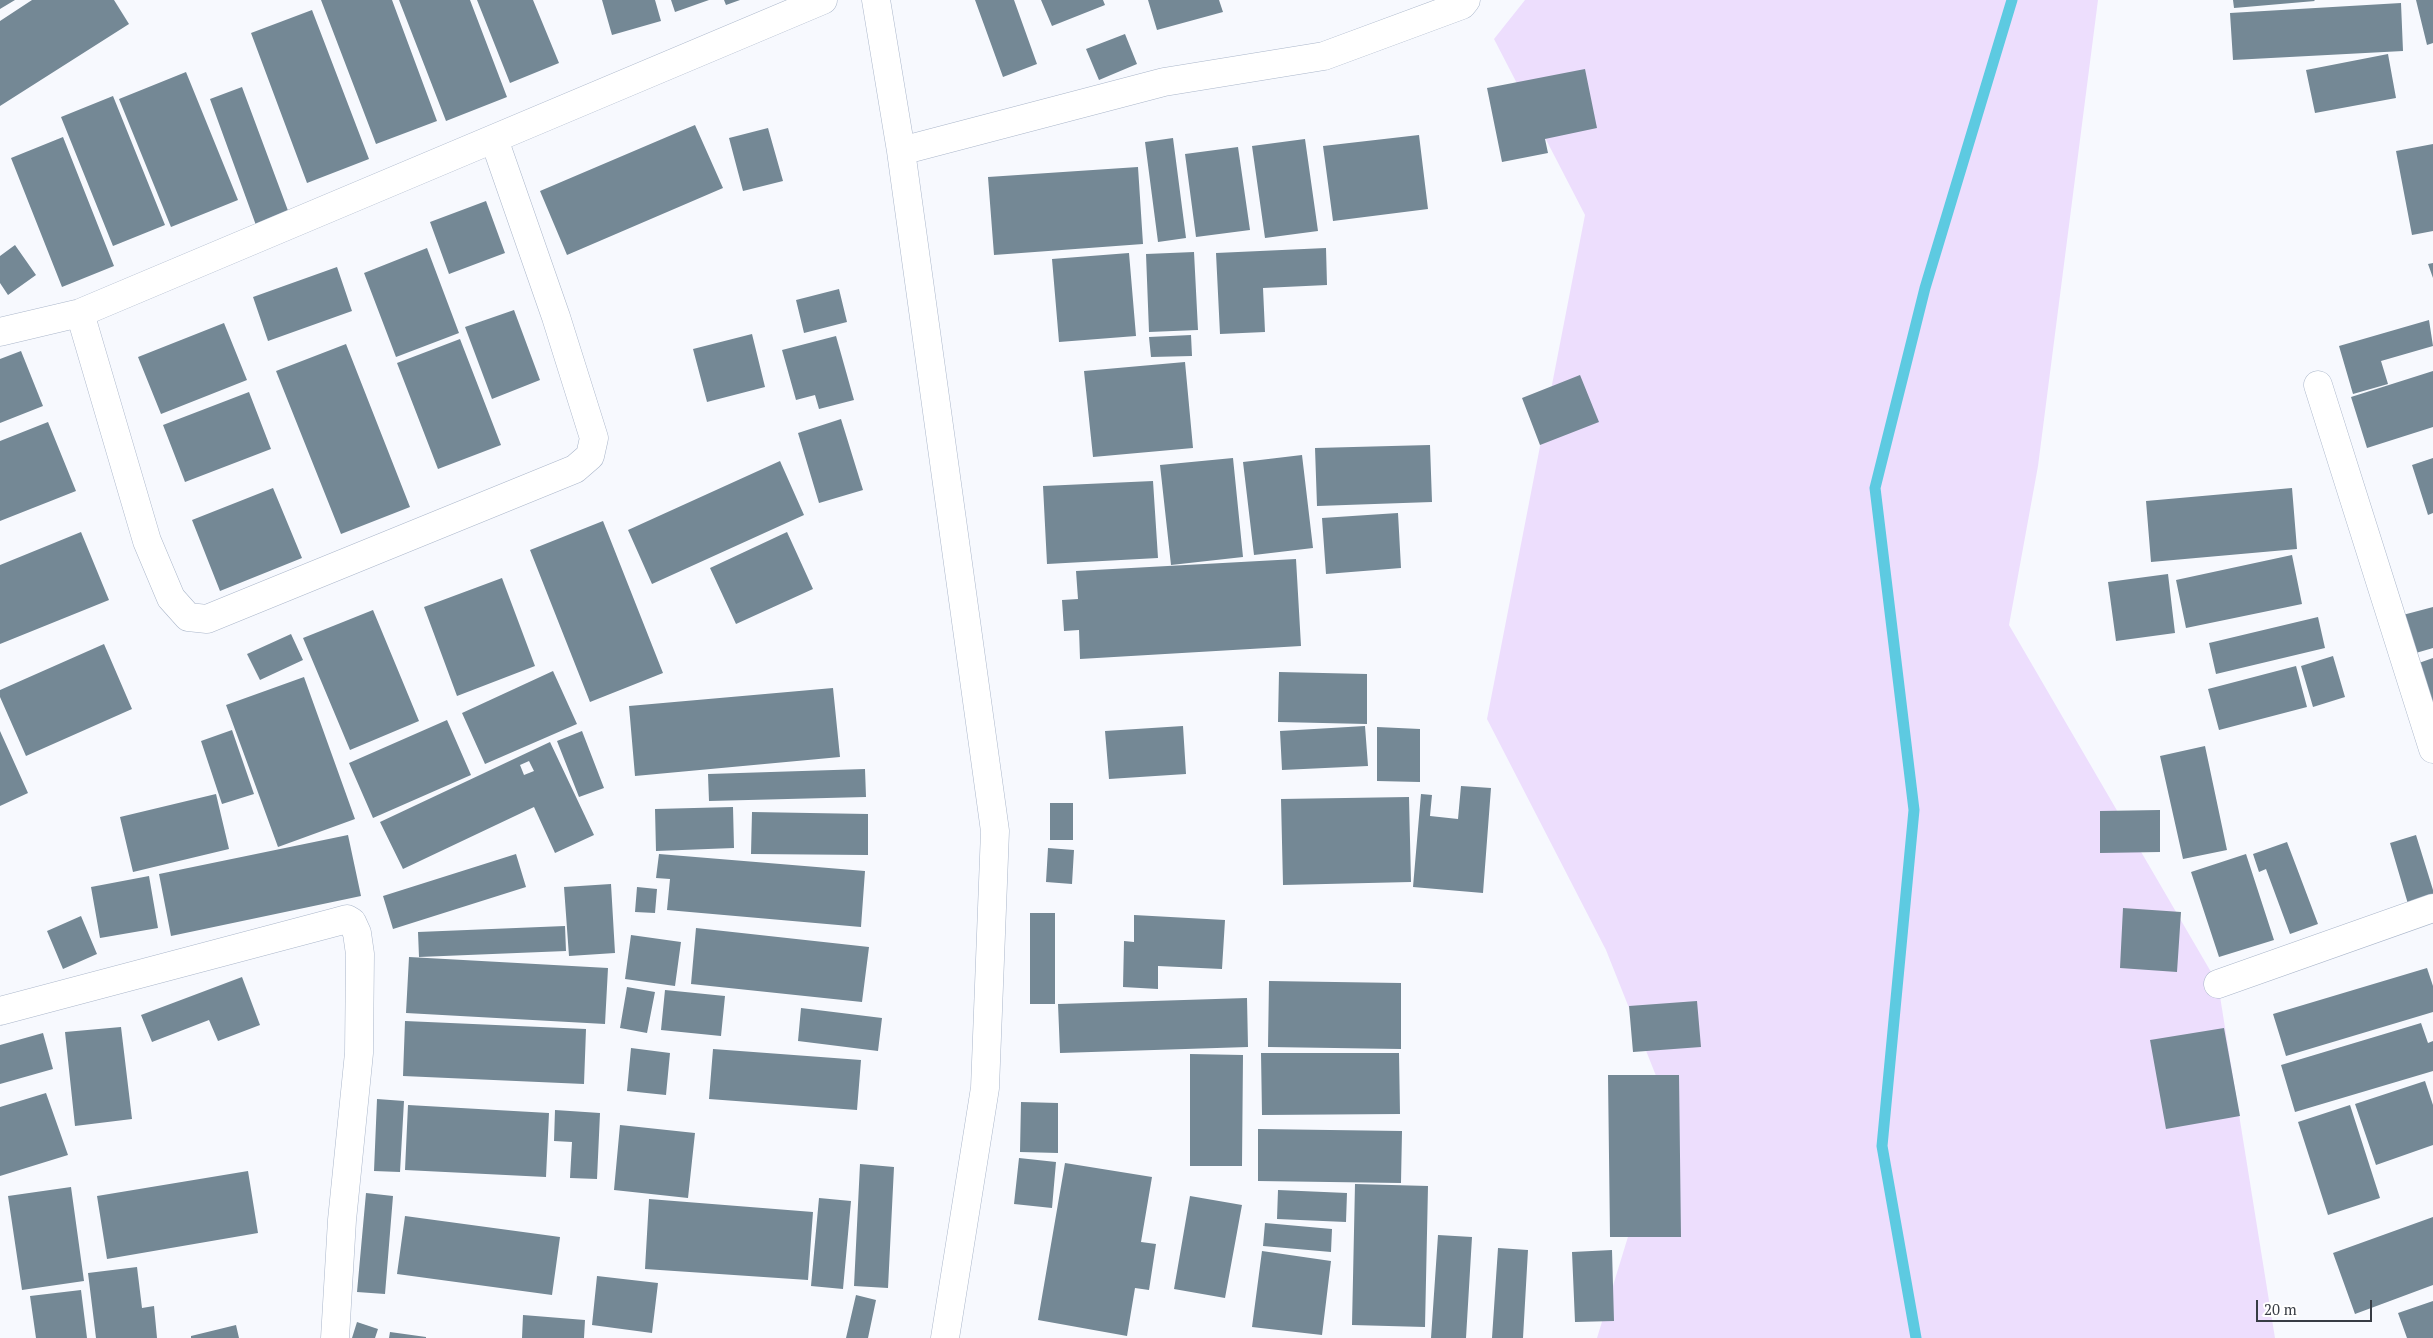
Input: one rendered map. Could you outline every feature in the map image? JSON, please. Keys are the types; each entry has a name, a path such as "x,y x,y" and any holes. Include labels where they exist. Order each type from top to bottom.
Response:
{"street":[{"path":"0,332 80,313 823,0"},
{"path":"876,0 901,151 995,831 985,1088 945,1338"},
{"path":"901,151 1164,82 1324,56 1462,5 1466,0"},
{"path":"80,313 147,541 171,598 188,617 207,619 567,473 575,469 590,456 594,438 556,317 494,139"},
{"path":"2318,386 2433,749"},
{"path":"2218,984 2433,908"},
{"path":"0,1011 347,919 352,922 356,929 360,954 360,1053 342,1220 335,1338"}],"shaded area":[{"path":"1525,0 2098,0 2038,466 2009,625 2218,984 2275,1338 1597,1338 1668,1106 1606,950 1487,719 1585,215 1494,39"}],"building":[{"path":"0,0 15,0 0,9"},
{"path":"32,0 114,0 129,24 0,106 0,21"},
{"path":"321,0 392,0 437,121 376,144"},
{"path":"399,0 470,0 507,97 446,121"},
{"path":"477,0 533,0 559,63 510,83"},
{"path":"602,0 655,0 661,21 612,35"},
{"path":"671,0 709,0 675,12"},
{"path":"724,0 740,0 726,5"},
{"path":"975,0 1014,0 1037,64 1003,77"},
{"path":"1041,0 1103,0 1105,5 1052,26"},
{"path":"1148,0 1219,0 1223,12 1157,30"},
{"path":"2233,0 2314,0 2315,1 2234,8"},
{"path":"2416,0 2433,0 2433,43 2427,45"},
{"path":"2401,3 2403,51 2233,60 2230,13"},
{"path":"312,10 369,159 307,183 251,33"},
{"path":"1125,34 1137,64 1099,80 1086,49"},
{"path":"2388,54 2396,98 2315,113 2306,70"},
{"path":"1585,69 1597,128 1545,139 1548,153 1502,162 1487,88"},
{"path":"186,72 238,200 171,227 119,99"},
{"path":"242,87 290,216 257,228 210,99"},
{"path":"113,96 165,225 113,246 61,117"},
{"path":"695,125 723,188 567,255 540,191"},
{"path":"768,128 783,181 743,191 729,138"},
{"path":"1419,135 1428,209 1333,221 1323,146"},
{"path":"63,137 114,266 62,287 11,158"},
{"path":"1173,138 1186,238 1158,242 1145,142"},
{"path":"1305,139 1318,231 1265,238 1252,146"},
{"path":"2433,144 2433,231 2412,235 2396,151"},
{"path":"1238,147 1250,230 1196,237 1185,154"},
{"path":"1138,167 1143,244 994,255 988,177"},
{"path":"486,201 505,253 449,274 430,222"},
{"path":"15,245 36,275 8,295 0,283 0,256"},
{"path":"427,248 459,333 396,357 364,273"},
{"path":"1326,248 1327,285 1263,288 1265,332 1220,334 1216,253"},
{"path":"1194,252 1198,330 1149,332 1146,254"},
{"path":"1129,253 1136,336 1059,342 1052,259"},
{"path":"2433,263 2433,278 2428,264"},
{"path":"337,267 352,311 268,341 253,297"},
{"path":"839,289 847,322 804,333 796,300"},
{"path":"514,310 540,380 492,399 465,327"},
{"path":"2429,320 2433,346 2381,361 2388,384 2353,394 2339,346"},
{"path":"224,323 247,380 161,414 138,357"},
{"path":"752,334 765,387 707,402 693,349"},
{"path":"1191,335 1192,356 1151,357 1149,337"},
{"path":"836,336 854,400 819,409 815,395 796,400 782,350"},
{"path":"460,339 501,445 438,469 397,363"},
{"path":"346,344 410,507 341,534 276,371"},
{"path":"21,351 43,406 0,423 0,359"},
{"path":"1185,362 1193,448 1093,457 1084,371"},
{"path":"2433,371 2433,427 2367,448 2351,397"},
{"path":"1580,375 1599,422 1540,445 1522,398"},
{"path":"249,392 271,449 185,482 163,425"},
{"path":"841,419 863,490 819,503 798,433"},
{"path":"48,422 76,491 0,521 0,441"},
{"path":"1430,445 1432,502 1317,506 1315,448"},
{"path":"1302,455 1313,548 1254,555 1243,462"},
{"path":"1233,458 1243,557 1171,565 1160,465"},
{"path":"2433,458 2433,513 2428,515 2412,465"},
{"path":"780,461 804,515 652,584 628,530"},
{"path":"1153,481 1158,558 1047,564 1043,486"},
{"path":"273,488 302,558 220,591 192,520"},
{"path":"2292,488 2297,549 2151,562 2146,501"},
{"path":"1398,513 1401,568 1326,574 1322,518"},
{"path":"603,521 663,673 590,702 530,550"},
{"path":"81,532 109,600 0,644 0,565"},
{"path":"787,532 813,589 736,624 710,568"},
{"path":"2292,555 2302,604 2186,628 2176,580"},
{"path":"1296,559 1301,646 1080,659 1079,630 1064,631 1062,600 1078,599 1076,571"},
{"path":"2168,574 2175,633 2116,641 2108,582"},
{"path":"502,578 535,666 457,696 424,607"},
{"path":"2433,607 2433,648 2409,655 2399,616"},
{"path":"373,610 419,721 350,750 303,638"},
{"path":"2318,617 2325,648 2216,674 2209,643"},
{"path":"291,634 303,660 260,680 247,654"},
{"path":"104,644 132,709 26,756 0,697 0,690"},
{"path":"2333,656 2345,697 2313,707 2301,666"},
{"path":"2433,658 2433,705 2416,664"},
{"path":"2296,666 2307,707 2219,730 2208,689"},
{"path":"553,671 577,724 485,764 462,713"},
{"path":"1279,672 1367,674 1367,724 1278,722"},
{"path":"304,677 355,819 278,847 226,705"},
{"path":"833,688 840,757 635,776 629,706"},
{"path":"447,720 471,775 373,818 349,763"},
{"path":"1183,726 1186,774 1109,779 1105,731"},
{"path":"1365,726 1368,766 1282,770 1280,731"},
{"path":"1377,727 1420,729 1420,782 1377,781"},
{"path":"232,730 254,794 222,804 201,741"},
{"path":"0,731 28,793 0,806"},
{"path":"582,731 604,788 579,797 557,741"},
{"path":"550,742 594,835 555,853 534,807 403,869 380,822","holes":["529,761 534,771 524,775 520,765"]},
{"path":"2205,746 2227,850 2183,859 2160,756"},
{"path":"865,769 866,797 709,801 708,774"},
{"path":"1461,786 1491,788 1483,893 1413,887 1421,794 1432,795 1430,816 1458,819"},
{"path":"216,794 229,849 133,872 120,817"},
{"path":"1409,797 1411,882 1283,885 1281,799"},
{"path":"1050,803 1073,803 1073,840 1050,840"},
{"path":"733,807 734,848 656,851 655,809"},
{"path":"2160,810 2160,852 2100,853 2100,811"},
{"path":"752,812 868,814 868,855 751,854"},
{"path":"348,835 361,896 171,936 159,874"},
{"path":"2416,835 2433,890 2433,897 2408,904 2390,843"},
{"path":"2287,842 2318,924 2290,934 2266,869 2259,872 2253,854"},
{"path":"1048,848 1074,850 1072,884 1046,882"},
{"path":"516,854 526,887 393,929 383,896"},
{"path":"659,854 865,871 861,927 667,910 670,879 656,878"},
{"path":"2246,854 2274,940 2219,957 2191,872"},
{"path":"149,876 158,928 100,938 91,887"},
{"path":"611,884 615,953 569,956 564,887"},
{"path":"637,887 657,889 655,913 635,912"},
{"path":"2123,908 2181,912 2177,972 2120,968"},
{"path":"1030,913 1055,913 1055,1004 1030,1004"},
{"path":"1134,915 1225,920 1222,969 1158,966 1158,989 1123,987 1124,941 1134,942"},
{"path":"81,916 97,954 63,969 47,931"},
{"path":"565,926 566,951 419,957 418,932"},
{"path":"696,928 869,947 862,1002 691,984"},
{"path":"631,935 681,942 675,986 625,979"},
{"path":"409,957 608,968 605,1024 406,1013"},
{"path":"2427,968 2433,986 2433,1012 2286,1056 2273,1014"},
{"path":"242,977 260,1025 218,1041 209,1020 152,1042 141,1015"},
{"path":"1269,981 1401,983 1401,1049 1268,1047"},
{"path":"627,987 655,992 647,1033 620,1028"},
{"path":"665,990 725,996 721,1036 661,1030"},
{"path":"1247,998 1248,1047 1060,1053 1058,1004"},
{"path":"1697,1001 1701,1047 1633,1052 1629,1006"},
{"path":"801,1008 882,1018 878,1051 798,1041"},
{"path":"405,1021 586,1029 584,1084 403,1076"},
{"path":"2421,1023 2428,1043 2433,1041 2433,1071 2295,1112 2281,1065"},
{"path":"121,1027 132,1119 75,1126 65,1032"},
{"path":"2224,1028 2240,1116 2166,1129 2150,1040"},
{"path":"43,1033 53,1069 0,1084 0,1045"},
{"path":"631,1048 670,1053 666,1095 627,1091"},
{"path":"713,1049 861,1060 857,1110 709,1099"},
{"path":"1261,1053 1399,1053 1400,1114 1262,1115"},
{"path":"1190,1054 1243,1055 1242,1166 1190,1166"},
{"path":"1608,1075 1679,1075 1681,1237 1610,1237"},
{"path":"2425,1081 2433,1105 2433,1145 2376,1165 2355,1104"},
{"path":"46,1093 68,1155 0,1176 0,1107"},
{"path":"377,1099 404,1101 400,1172 374,1171"},
{"path":"1021,1102 1058,1103 1058,1153 1020,1152"},
{"path":"408,1105 549,1113 546,1177 405,1170"},
{"path":"2350,1105 2380,1198 2328,1215 2298,1122"},
{"path":"555,1110 600,1113 597,1179 570,1178 572,1142 554,1141"},
{"path":"620,1125 695,1133 688,1198 614,1190"},
{"path":"1258,1129 1402,1131 1401,1183 1258,1181"},
{"path":"1019,1158 1056,1162 1052,1208 1014,1204"},
{"path":"1065,1163 1152,1177 1141,1242 1156,1244 1149,1290 1135,1288 1127,1336 1038,1320"},
{"path":"860,1164 894,1167 888,1288 854,1286"},
{"path":"248,1171 258,1233 107,1259 97,1196"},
{"path":"1355,1184 1428,1186 1425,1327 1352,1325"},
{"path":"71,1187 84,1281 22,1290 8,1196"},
{"path":"1278,1190 1347,1193 1346,1222 1277,1219"},
{"path":"366,1193 393,1196 385,1294 357,1292"},
{"path":"1190,1196 1242,1205 1225,1298 1174,1289"},
{"path":"819,1198 851,1201 843,1289 811,1286"},
{"path":"649,1199 813,1212 808,1280 645,1269"},
{"path":"405,1216 560,1237 552,1295 397,1274"},
{"path":"2433,1217 2433,1285 2355,1314 2333,1253"},
{"path":"1265,1223 1332,1229 1331,1252 1263,1246"},
{"path":"1438,1235 1472,1237 1466,1338 1431,1338"},
{"path":"1498,1248 1528,1250 1523,1338 1492,1338"},
{"path":"1612,1250 1614,1321 1575,1322 1572,1252"},
{"path":"1262,1251 1331,1261 1322,1335 1252,1327"},
{"path":"137,1267 142,1308 154,1306 157,1338 96,1338 88,1273"},
{"path":"597,1276 658,1283 652,1333 592,1325"},
{"path":"81,1290 87,1338 36,1338 30,1296"},
{"path":"856,1295 876,1300 868,1338 846,1338"},
{"path":"2433,1301 2433,1338 2407,1338 2398,1313"},
{"path":"523,1315 585,1320 584,1338 522,1338"},
{"path":"357,1322 378,1329 375,1338 352,1338"},
{"path":"236,1325 239,1338 191,1338 191,1336"},
{"path":"390,1332 426,1337 426,1338 389,1338"}],"waterway":[{"path":"1916,1338 1882,1146 1914,810 1875,488 1925,288 2012,0"}]}
